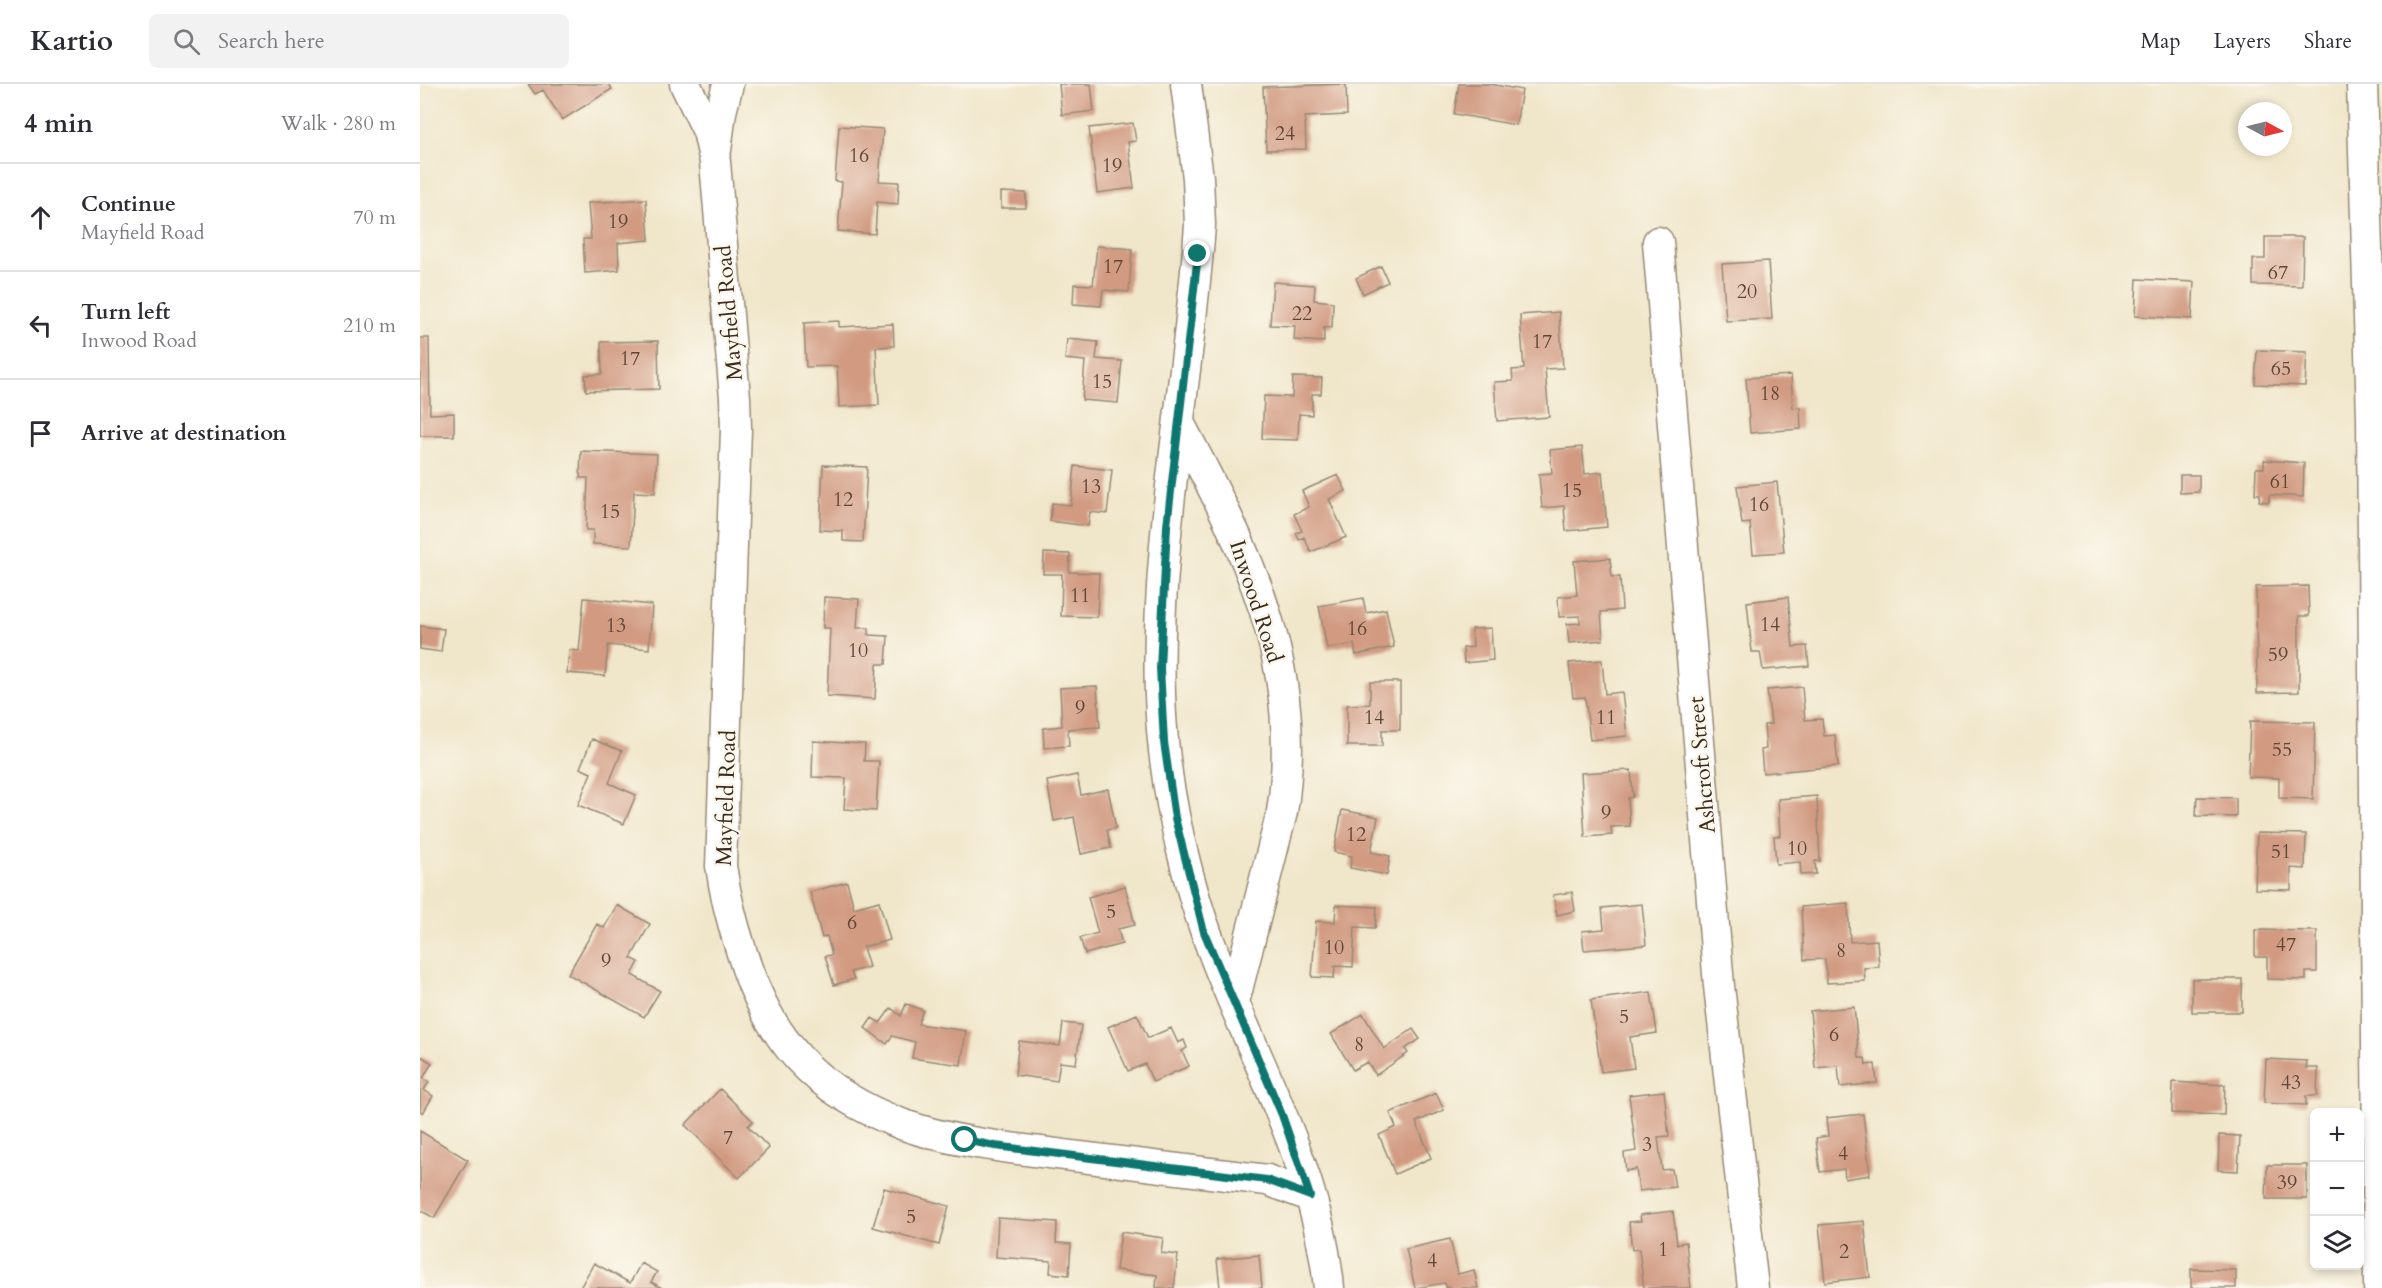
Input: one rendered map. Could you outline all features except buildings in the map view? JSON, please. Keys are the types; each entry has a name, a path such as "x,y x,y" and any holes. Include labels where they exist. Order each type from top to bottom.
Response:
{"street":[{"path":"685,84 708,131 715,162"},
{"path":"715,162 721,112 728,84"},
{"path":"1186,84 1198,178 1200,225 1167,526 1160,668 1164,742 1175,818 1204,932 1282,1115 1310,1196 1324,1251 1329,1288"},
{"path":"2362,84 2372,417 2379,1288"},
{"name":"Mayfield Road","path":"715,162 731,337 736,429 721,866 724,891 738,940 754,991 766,1014 797,1057 827,1086 852,1102 906,1125 995,1146 1267,1180 1310,1196"},
{"name":"Ashcroft Street","path":"1658,242 1719,986 1753,1288"},
{"name":"Inwood Road","path":"1179,423 1243,550 1269,624 1285,700 1287,779 1282,812 1234,1002"}],"route":[{"path":"965,1140 995,1146 1267,1180 1310,1196 1282,1115 1204,932 1175,818 1164,742 1160,668 1167,526 1198,254"}]}
